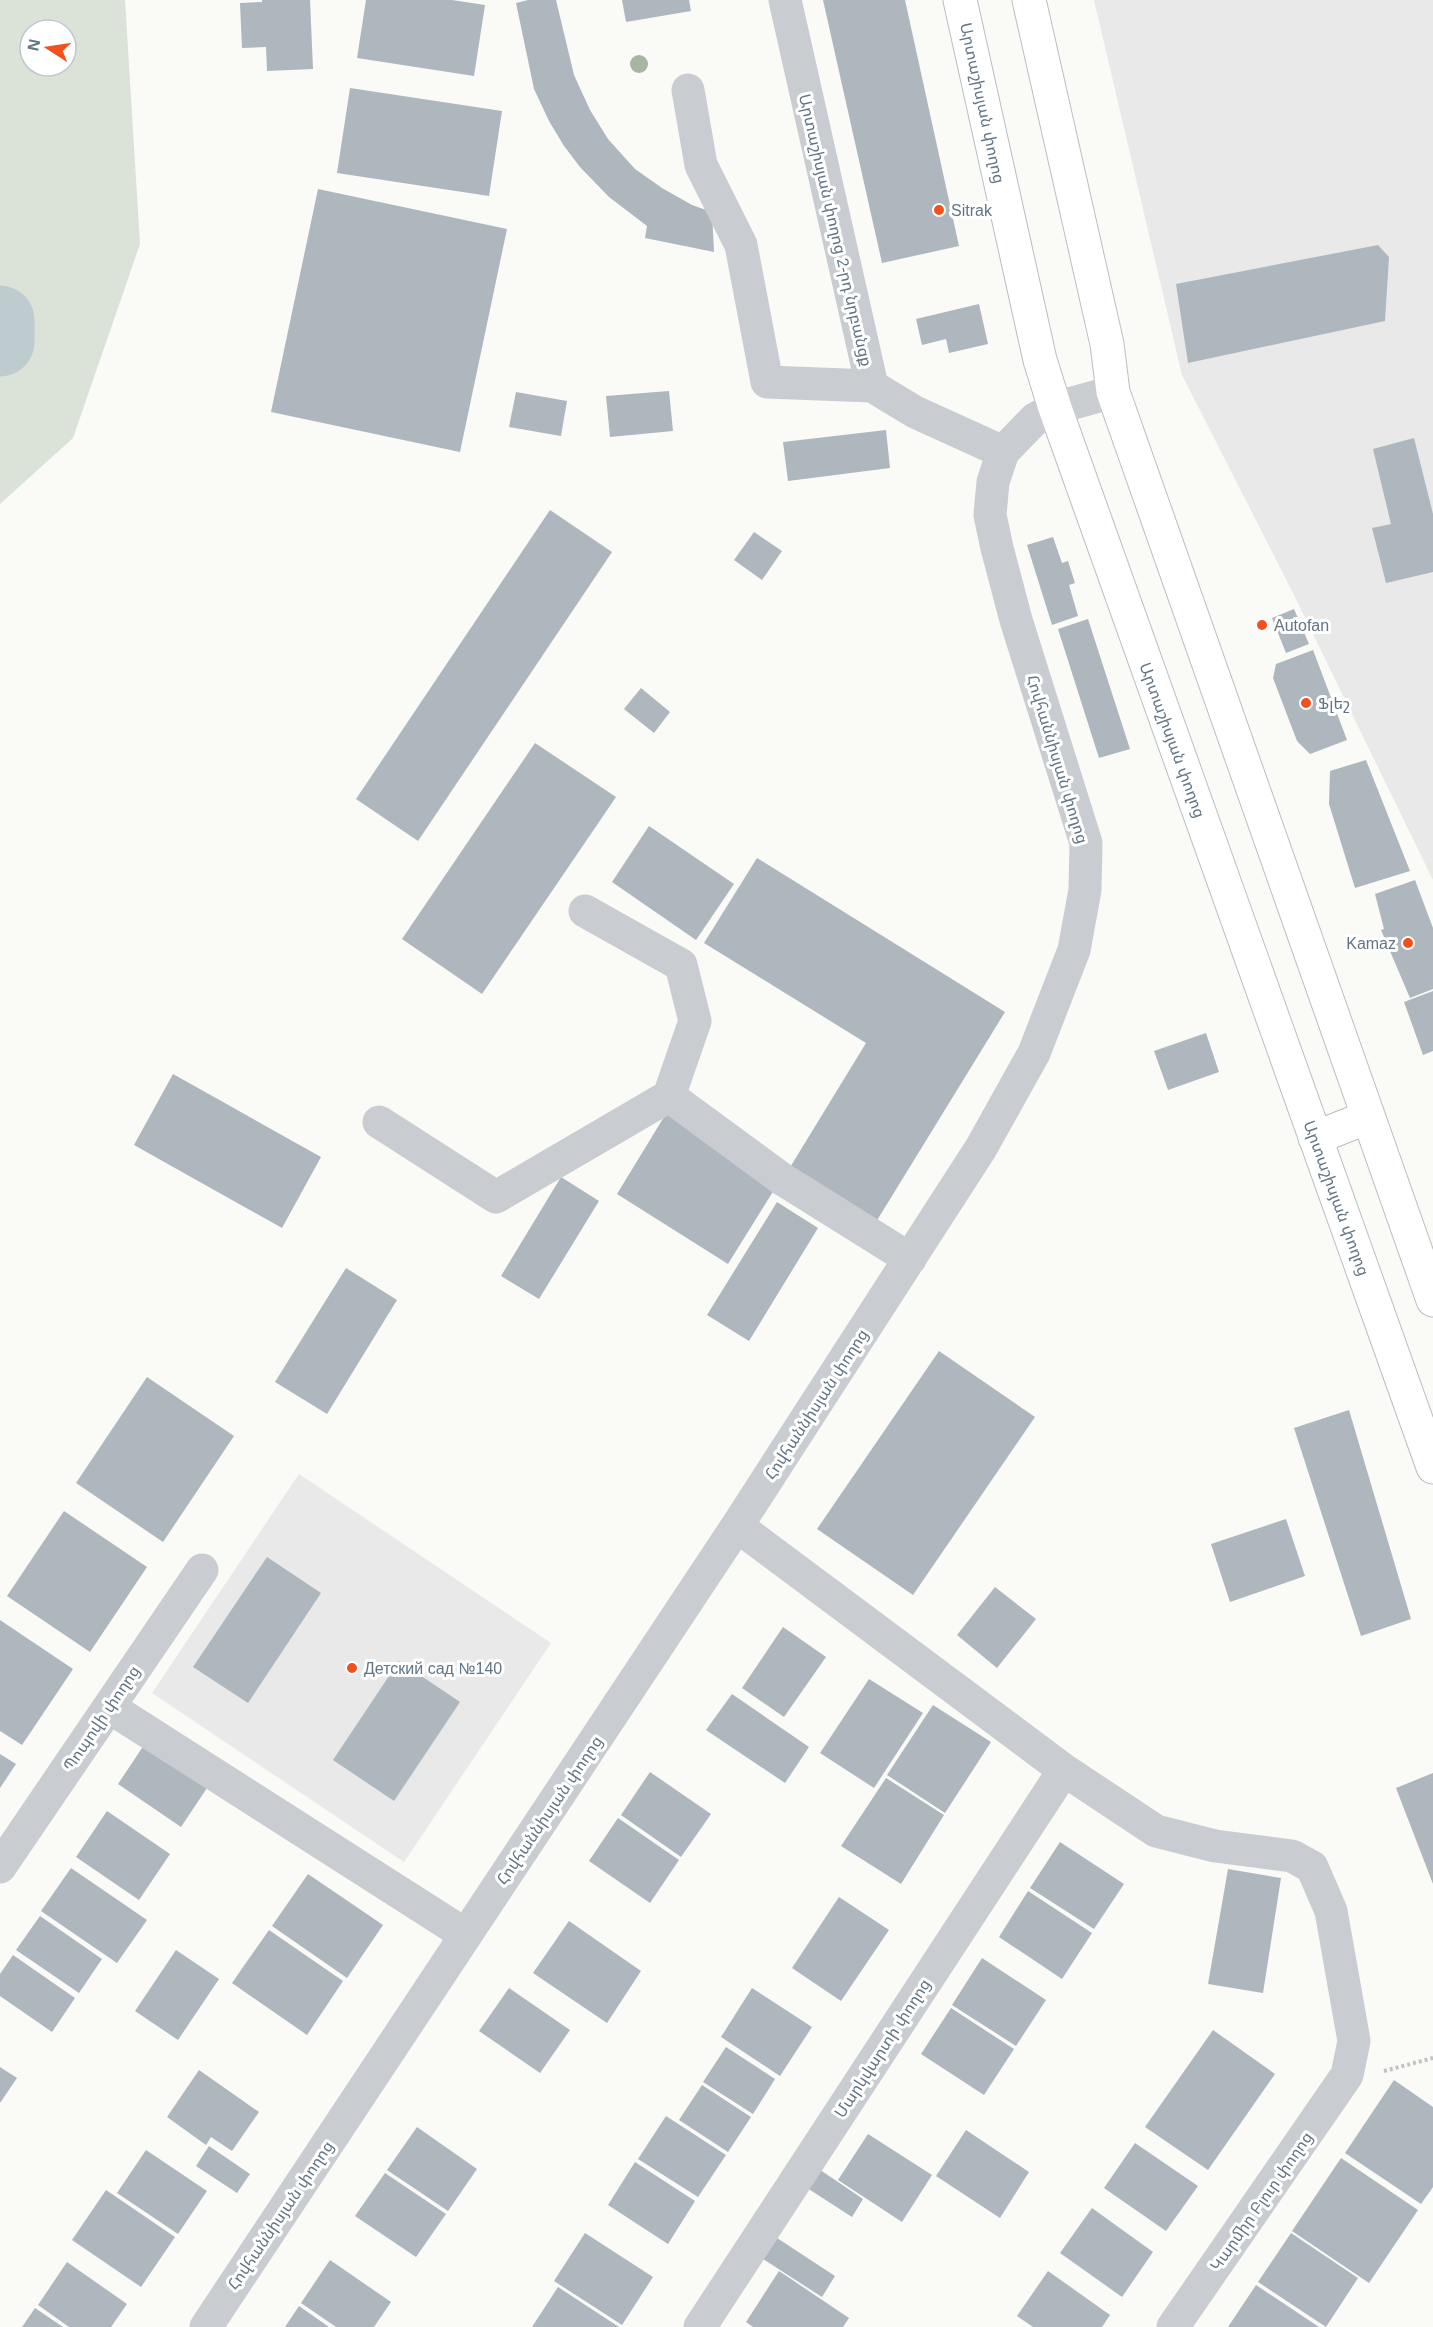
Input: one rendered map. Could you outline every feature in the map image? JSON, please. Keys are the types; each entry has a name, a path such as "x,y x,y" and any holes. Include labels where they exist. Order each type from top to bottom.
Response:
{"main road":[{"name":"Արտաշիսյան փողոց","path":"960,0 1040,360 1054,408 1433,1467"},
{"path":"1029,0 1107,344 1113,392 1433,1300"},
{"path":"1315,1138 1368,1117"}],"street":[{"name":"Արտաշիսյան փողոց 2-րդ նրբանցք","path":"785,0 872,386 915,412 1003,452"},
{"path":"688,90 701,165 741,244 767,382 872,386"},
{"name":"Հովհաննիսյան փողոց","path":"206,2327 737,1526 981,1148 1035,1053 1074,950 1085,890 1086,843 1016,620 990,515 993,482 1003,452 1035,418 1054,408 1113,392"},
{"path":"379,1122 496,1197 669,1096 695,1021 681,965 585,912"},
{"path":"669,1096 782,1179 910,1259"},
{"path":"737,1526 1064,1770"},
{"name":"Պոպովի փողոց","path":"0,1867 202,1570"},
{"path":"109,1707 466,1935"},
{"name":"Կարմիր Բլուր փողոց","path":"1064,1770 1156,1831 1215,1846 1292,1856 1312,1867 1331,1911 1354,2041 1347,2075 1173,2327"},
{"name":"Մարկվարտի փողոց","path":"700,2327 1064,1770"}],"path":[{"path":"1383,2071 1433,2058"}],"shaded area":[{"path":"0,0 125,0 140,244 73,438 0,504"},
{"path":"1094,0 1433,0 1433,880 1292,591 1182,375"},
{"name":"Детский сад №140","path":"299,1474 551,1643 404,1862 152,1693"}],"building":[{"path":"262,0 310,0 313,69 267,71 266,47 242,48 240,3 262,2"},
{"path":"366,0 452,0 485,5 474,76 357,58"},
{"path":"528,0 556,0 574,75 590,110 608,139 635,169 662,188 692,205 712,212 714,252 645,238 647,226 609,197 580,167 564,146 534,89 516,3"},
{"path":"622,0 689,0 691,11 626,22"},
{"path":"823,0 905,0 959,246 882,263"},
{"path":"350,88 502,111 489,196 337,173"},
{"path":"318,189 507,229 460,452 271,412"},
{"path":"1378,245 1389,257 1385,321 1188,363 1176,284"},
{"path":"979,304 988,344 949,353 946,339 922,345 916,319"},
{"path":"669,391 673,431 610,437 606,396"},
{"path":"516,392 567,401 561,436 509,427"},
{"path":"886,430 890,468 788,481 783,442"},
{"path":"1414,438 1433,514 1433,572 1386,583 1372,528 1391,524 1373,449"},
{"path":"550,510 612,552 418,841 356,799"},
{"path":"754,532 782,551 762,580 734,560"},
{"path":"1053,537 1062,563 1068,561 1075,583 1069,585 1078,616 1052,625 1027,545"},
{"path":"1294,609 1309,644 1286,653 1272,618"},
{"path":"1088,619 1130,749 1099,758 1058,629"},
{"path":"1313,650 1347,740 1310,754 1297,741 1273,678 1276,664"},
{"path":"641,688 670,712 654,733 624,709"},
{"path":"535,743 616,797 482,994 402,939"},
{"path":"1366,760 1410,871 1355,888 1329,804 1330,771"},
{"path":"649,826 734,884 696,940 612,882"},
{"path":"757,858 1005,1012 876,1222 789,1169 866,1043 704,943"},
{"path":"1415,880 1433,928 1433,989 1410,998 1381,930 1384,929 1375,894"},
{"path":"1433,991 1433,1051 1423,1055 1404,1002"},
{"path":"1206,1033 1219,1072 1168,1090 1154,1051"},
{"path":"173,1074 321,1157 282,1228 134,1145"},
{"path":"667,1112 779,1182 728,1264 617,1194"},
{"path":"561,1177 599,1201 539,1299 501,1276"},
{"path":"777,1202 818,1228 749,1341 707,1315"},
{"path":"346,1268 397,1300 327,1414 275,1382"},
{"path":"939,1351 1035,1417 913,1595 817,1529"},
{"path":"147,1377 234,1436 163,1542 76,1483"},
{"path":"1349,1410 1411,1619 1361,1636 1294,1428"},
{"path":"64,1511 147,1567 90,1652 7,1596"},
{"path":"1286,1519 1305,1576 1230,1602 1211,1544"},
{"path":"267,1557 321,1593 248,1703 193,1667"},
{"path":"995,1587 1036,1619 997,1668 957,1635"},
{"path":"0,1620 73,1669 22,1745 0,1731"},
{"path":"783,1627 826,1657 784,1717 742,1688"},
{"path":"399,1661 460,1702 394,1801 333,1760"},
{"path":"869,1679 923,1713 874,1788 820,1753"},
{"path":"732,1694 809,1747 785,1783 706,1730"},
{"path":"933,1705 991,1742 945,1813 887,1775"},
{"path":"146,1742 209,1785 181,1827 118,1784"},
{"path":"0,1754 16,1764 0,1788"},
{"path":"650,1772 711,1814 681,1857 621,1815"},
{"path":"1433,1773 1433,1884 1396,1788"},
{"path":"886,1778 944,1815 901,1884 841,1846"},
{"path":"107,1811 170,1854 139,1900 76,1857"},
{"path":"618,1818 679,1860 650,1903 589,1861"},
{"path":"1060,1842 1124,1884 1094,1929 1030,1888"},
{"path":"71,1868 147,1920 117,1963 41,1911"},
{"path":"1228,1869 1281,1878 1263,1993 1208,1984"},
{"path":"308,1874 383,1925 347,1978 272,1926"},
{"path":"1028,1891 1092,1933 1062,1979 999,1937"},
{"path":"839,1897 889,1930 841,2001 792,1968"},
{"path":"40,1916 102,1959 79,1993 16,1950"},
{"path":"569,1921 641,1971 607,2023 533,1973"},
{"path":"269,1930 343,1981 307,2035 232,1983"},
{"path":"176,1950 219,1979 178,2040 135,2011"},
{"path":"13,1955 75,1998 52,2032 0,1996 0,1974"},
{"path":"982,1958 1046,2000 1016,2046 952,2005"},
{"path":"509,1988 570,2030 540,2073 479,2031"},
{"path":"752,1988 812,2027 780,2076 721,2037"},
{"path":"951,2008 1014,2049 984,2095 921,2054"},
{"path":"1213,2030 1275,2074 1208,2170 1145,2127"},
{"path":"726,2047 775,2079 753,2114 703,2082"},
{"path":"0,2067 17,2078 0,2103"},
{"path":"199,2070 259,2112 232,2151 211,2137 206,2145 167,2117"},
{"path":"1394,2080 1433,2107 1433,2187 1421,2204 1345,2153"},
{"path":"702,2085 751,2117 728,2152 679,2120"},
{"path":"666,2116 726,2155 698,2197 638,2159"},
{"path":"417,2127 477,2169 448,2211 387,2170"},
{"path":"966,2130 1029,2172 1000,2218 936,2176"},
{"path":"868,2134 932,2175 902,2222 838,2180"},
{"path":"1135,2143 1198,2186 1166,2231 1104,2188"},
{"path":"209,2146 250,2174 237,2193 196,2166"},
{"path":"146,2150 207,2191 178,2234 117,2193"},
{"path":"1341,2158 1418,2210 1369,2283 1292,2231"},
{"path":"635,2162 695,2201 668,2244 608,2205"},
{"path":"813,2165 863,2199 852,2217 801,2184"},
{"path":"385,2173 446,2214 416,2257 355,2216"},
{"path":"106,2190 175,2237 141,2287 72,2240"},
{"path":"1092,2208 1153,2252 1122,2297 1060,2253"},
{"path":"585,2233 653,2277 622,2325 554,2281"},
{"path":"1291,2233 1358,2278 1326,2327 1258,2282"},
{"path":"777,2238 835,2276 822,2297 763,2259"},
{"path":"330,2260 391,2302 374,2327 336,2327 301,2303"},
{"path":"67,2262 127,2304 111,2327 69,2327 38,2305"},
{"path":"779,2271 849,2318 843,2327 753,2327 746,2322"},
{"path":"1048,2271 1110,2315 1102,2327 1033,2327 1017,2316"},
{"path":"1256,2285 1319,2327 1228,2327"},
{"path":"558,2287 619,2327 532,2327"},
{"path":"299,2306 329,2327 285,2327"},
{"path":"35,2308 63,2327 22,2327"}],"waterway":[{"path":"0,320 0,342"}],"place":[{"name":"Sitrak","path":"939,210"},
{"name":"Autofan","path":"1262,625"},
{"name":"Ֆլեշ","path":"1306,703"},
{"name":"Kamaz","path":"1408,943"},
{"name":"Детский сад №140","path":"352,1668"}]}
